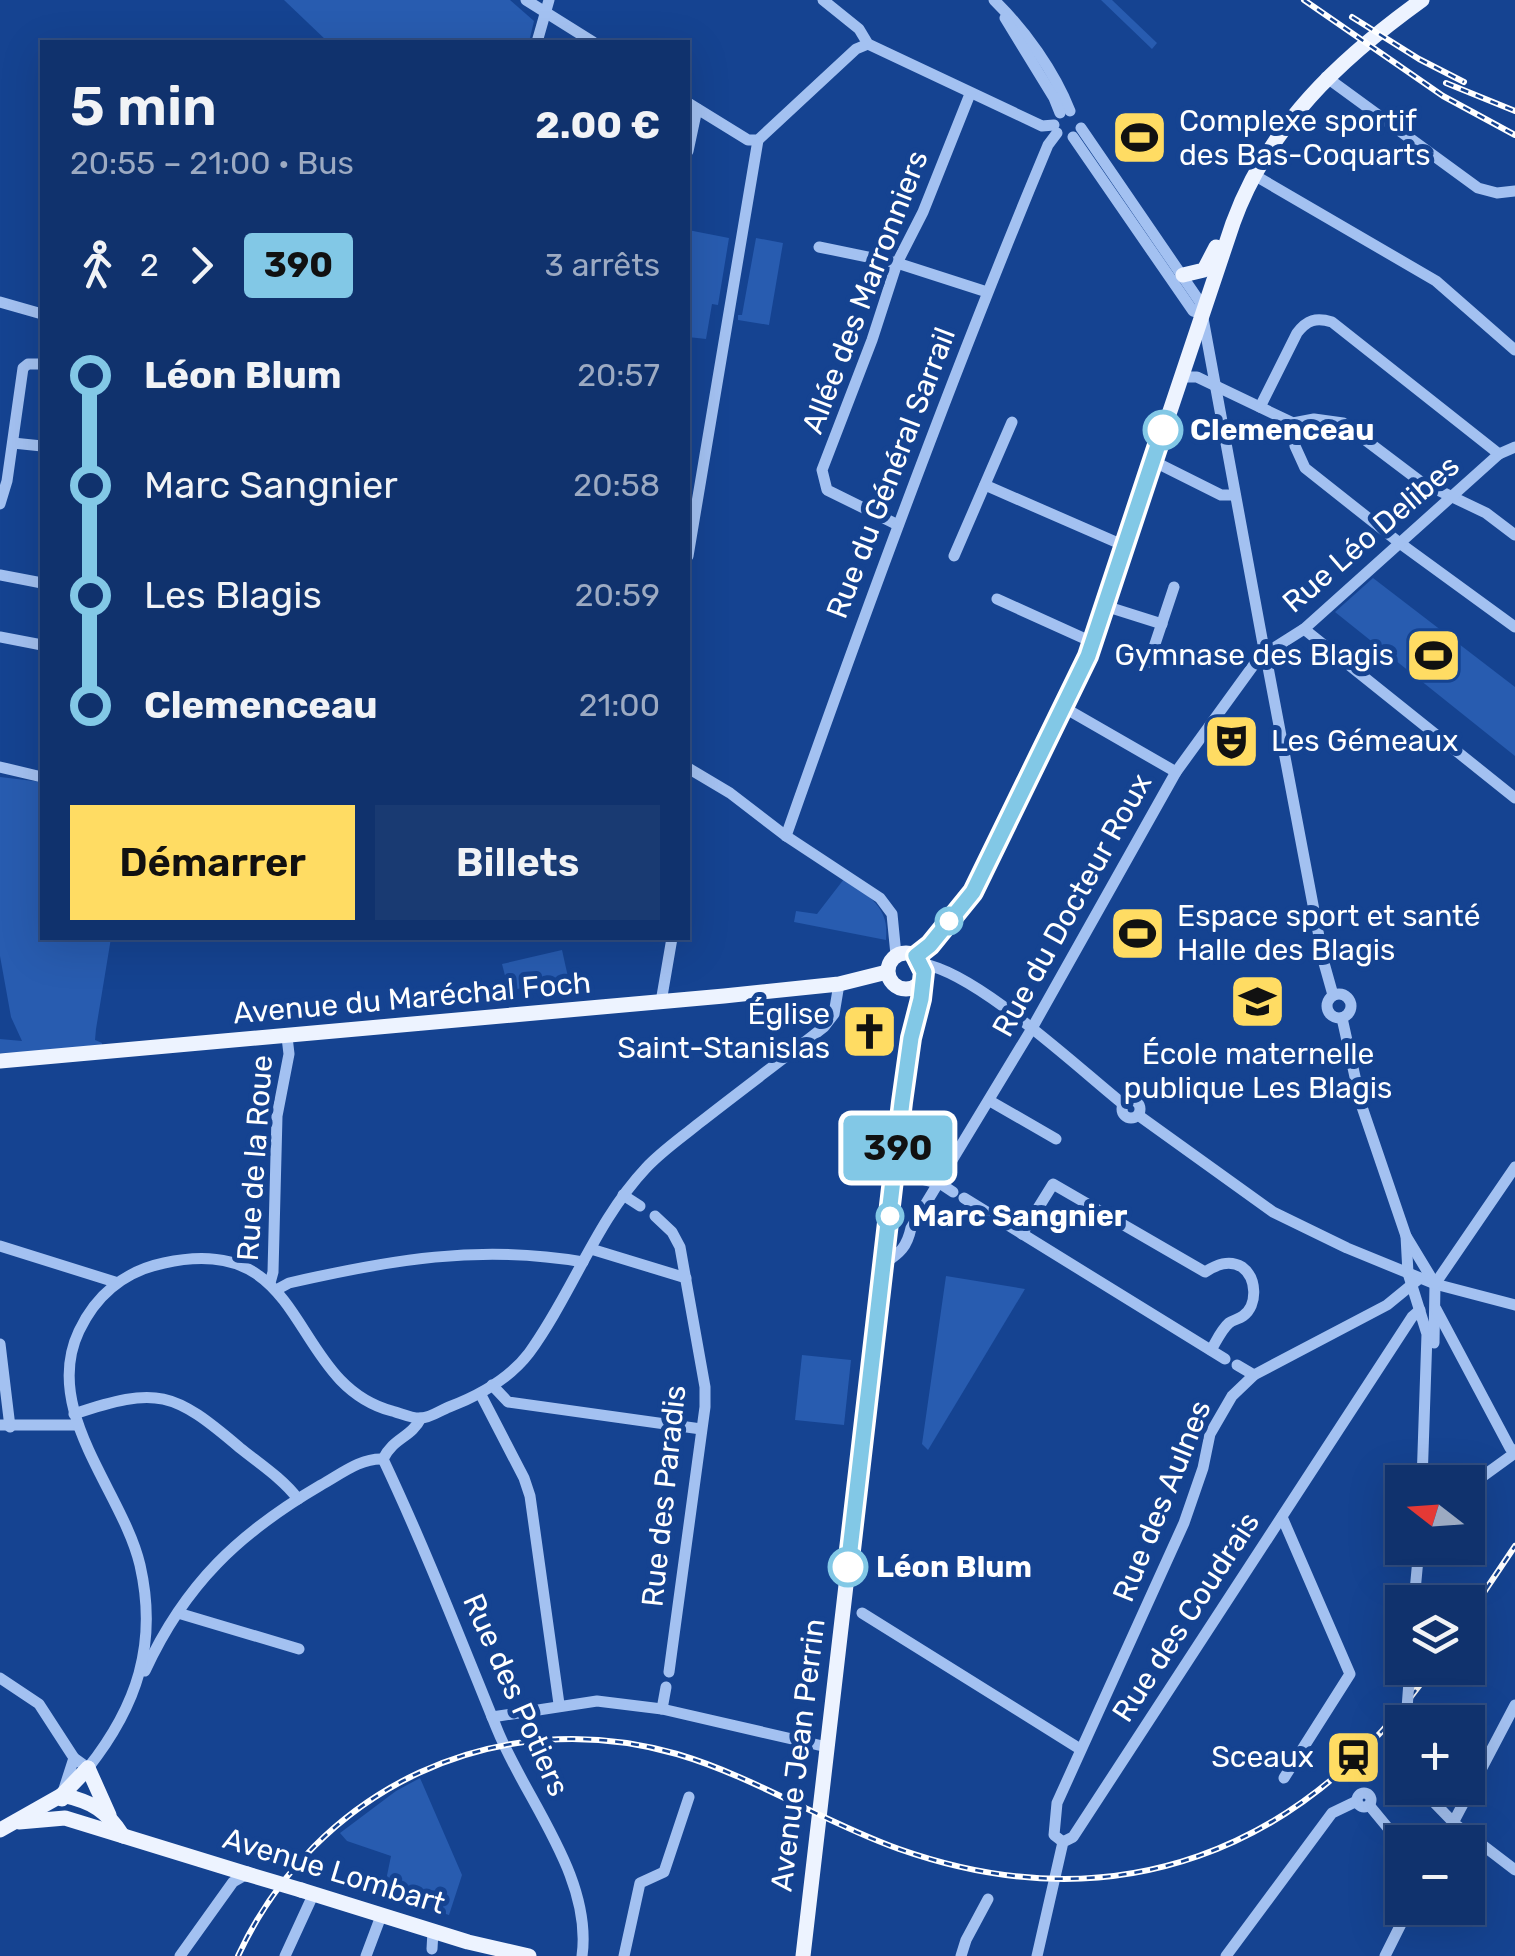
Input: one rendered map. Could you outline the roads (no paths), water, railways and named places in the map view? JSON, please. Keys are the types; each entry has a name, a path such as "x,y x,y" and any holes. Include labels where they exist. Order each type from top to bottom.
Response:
{"main road":[{"path":"920,967 902,952 888,972 890,981 904,989 916,986 930,945 973,892 1063,708 1092,642 1233,224 1254,175 1287,123 1326,78 1418,1"},
{"path":"1183,275 1204,270 1218,241 1233,224"},
{"name":"Avenue Jean Perrin","path":"803,1956 911,1038 921,999 920,967"},
{"name":"Avenue du Maréchal Foch","path":"0,1061 661,1002 839,984 888,972"},
{"name":"Avenue Jean Perrin","path":"904,989 909,1002 911,1038"},
{"path":"64,1818 84,1800 88,1768"},
{"path":"88,1768 124,1836"},
{"name":"Avenue Lombart","path":"0,1830 62,1796 88,1768"},
{"path":"64,1818 62,1796 84,1800 110,1815"},
{"name":"Avenue Lombart","path":"18,1822 64,1818 381,1916 526,1956"}],"street":[{"path":"526,0 589,40"},
{"path":"539,40 550,0"},
{"path":"823,0 859,30 868,44 970,94 1042,126 1078,116 1077,132 1193,311 1202,314"},
{"path":"995,1 1054,98 1064,137 1077,132"},
{"path":"690,544 758,140 856,49 868,44"},
{"path":"1326,78 1478,188 1497,193 1515,190"},
{"name":"Allée des Marronniers","path":"898,525 827,490 822,470 897,264 923,212 970,94"},
{"path":"692,106 748,140 758,140"},
{"name":"Rue du Général Sarrail","path":"786,836 987,292 1060,120"},
{"path":"1077,132 1200,302 1234,495 1268,646 1257,650 1263,661 1324,963 1334,995 1342,994 1350,1002 1350,1010 1342,1018 1361,1104 1406,1236 1436,1284"},
{"path":"1254,175 1436,281 1515,350"},
{"path":"819,248 897,264 987,292"},
{"path":"0,302 40,313"},
{"path":"1260,407 1296,332 1305,323 1320,318 1332,322 1499,454"},
{"path":"0,504 23,368 40,364"},
{"path":"1181,377 1197,377 1293,423 1314,419 1342,422 1421,482 1486,513 1515,534"},
{"path":"954,556 1012,422"},
{"path":"1293,423 1294,446 1305,468 1515,627"},
{"path":"13,443 40,446"},
{"name":"Rue Léo Delibes","path":"1268,646 1304,628 1499,454 1515,446"},
{"path":"1153,461 1221,495 1234,495"},
{"path":"985,484 1125,546"},
{"path":"0,575 40,583"},
{"path":"1149,662 1174,587"},
{"path":"997,599 1092,642"},
{"path":"1104,606 1162,624"},
{"path":"1304,628 1515,798"},
{"path":"2,638 40,645"},
{"name":"Rue du Docteur Roux","path":"941,1184 1176,772 1263,661"},
{"path":"1063,708 1176,772"},
{"path":"0,767 40,777"},
{"path":"690,769 730,792 786,836 880,898 892,914 896,956"},
{"path":"661,1002 672,940"},
{"path":"920,967 940,967 1020,1019 1123,1104 1124,1116 1142,1117 1273,1212 1413,1278 1515,1305"},
{"path":"138,1688 148,1628 140,1562 76,1420 70,1396 71,1360 78,1333 115,1282 150,1266 198,1258 228,1260 273,1286 292,1308 334,1376 374,1405 421,1418 481,1395 528,1355 624,1195 658,1156 824,1027 834,1014 839,984"},
{"name":"Rue de la Roue","path":"273,1286 277,1116 290,1054 287,1038"},
{"path":"990,1101 1056,1139"},
{"path":"897,1163 921,1179 941,1184 1254,1375"},
{"path":"1485,1474 1515,1452 1440,1324 1436,1284 1515,1167"},
{"path":"884,1263 908,1243 916,1219 941,1184"},
{"path":"1022,1234 1053,1184 1205,1272 1225,1263 1242,1267 1254,1289 1252,1305 1244,1316 1227,1324 1211,1350"},
{"path":"624,1195 640,1206"},
{"name":"Rue des Paradis","path":"655,1216 672,1232 680,1247 705,1387 669,1672"},
{"path":"1406,1236 1416,1309 1427,1334 1423,1465"},
{"path":"0,1246 115,1282"},
{"path":"591,1249 686,1278"},
{"path":"273,1286 382,1261 446,1255 490,1253 582,1262"},
{"path":"1392,1266 1406,1256"},
{"name":"Rue des Aulnes","path":"1063,1842 1054,1836 1054,1816 1080,1749 1184,1523 1210,1434 1232,1396 1254,1375 1387,1305 1413,1278"},
{"path":"1387,1305 1416,1309 1435,1304"},
{"name":"Rue des Coudrais","path":"1037,1956 1063,1842 1073,1837 1416,1309"},
{"path":"1426,1410 1440,1324"},
{"path":"0,1344 5,1426 76,1420 125,1398 153,1396 176,1401 198,1412 298,1499"},
{"path":"492,1385 508,1402 702,1429"},
{"path":"481,1395 530,1496 559,1704"},
{"path":"0,1678 39,1704 74,1758 88,1768 138,1688 162,1635 232,1546 260,1522 298,1499 368,1459 383,1459 391,1444 415,1428 421,1418"},
{"name":"Rue des Potiers","path":"383,1459 428,1556 508,1755 554,1842 581,1906 582,1956"},
{"path":"1282,1517 1350,1674 1284,1778"},
{"path":"862,1612 1080,1749"},
{"path":"178,1613 299,1649"},
{"path":"148,1628 162,1635"},
{"path":"662,1709 666,1686"},
{"path":"492,1717 597,1701 662,1709 827,1748"},
{"path":"1455,1824 1515,1704"},
{"path":"62,1796 74,1758"},
{"path":"624,1956 640,1882 664,1872 689,1797"},
{"path":"1226,1956 1332,1814 1363,1803 1385,1827"},
{"path":"1437,1805 1515,1870"},
{"path":"180,1956 233,1882 246,1874"},
{"path":"284,1956 307,1892"},
{"path":"961,1956 988,1900"},
{"path":"366,1956 381,1916"},
{"path":"1385,1956 1400,1925"},
{"path":"432,1948 434,1931"}],"railway":[{"path":"1304,0 1443,96 1515,135"},
{"path":"1352,17 1464,82"},
{"path":"1446,83 1515,111"},
{"path":"1485,1591 1515,1546"},
{"path":"238,1956 272,1897 314,1846 364,1805 420,1773 480,1751 544,1740 610,1741 706,1764 899,1849 979,1871 1055,1879 1129,1874 1198,1856 1264,1826 1325,1785 1381,1732 1418,1685"}],"place":[{"name":"Complexe sportif des Bas-Coquarts","path":"1140,138"},
{"name":"Clemenceau","path":"1163,430"},
{"name":"Gymnase des Blagis","path":"1433,655"},
{"name":"Les Gémeaux","path":"1232,741"},
{"name":"Espace sport et santé Halle des Blagis","path":"1138,933"},
{"name":"École maternelle publique Les Blagis","path":"1258,1001"},
{"name":"Église Saint-Stanislas","path":"869,1031"},
{"name":"Marc Sangnier","path":"890,1216"},
{"name":"Léon Blum","path":"848,1567"},
{"name":"Sceaux","path":"1353,1757"}]}
